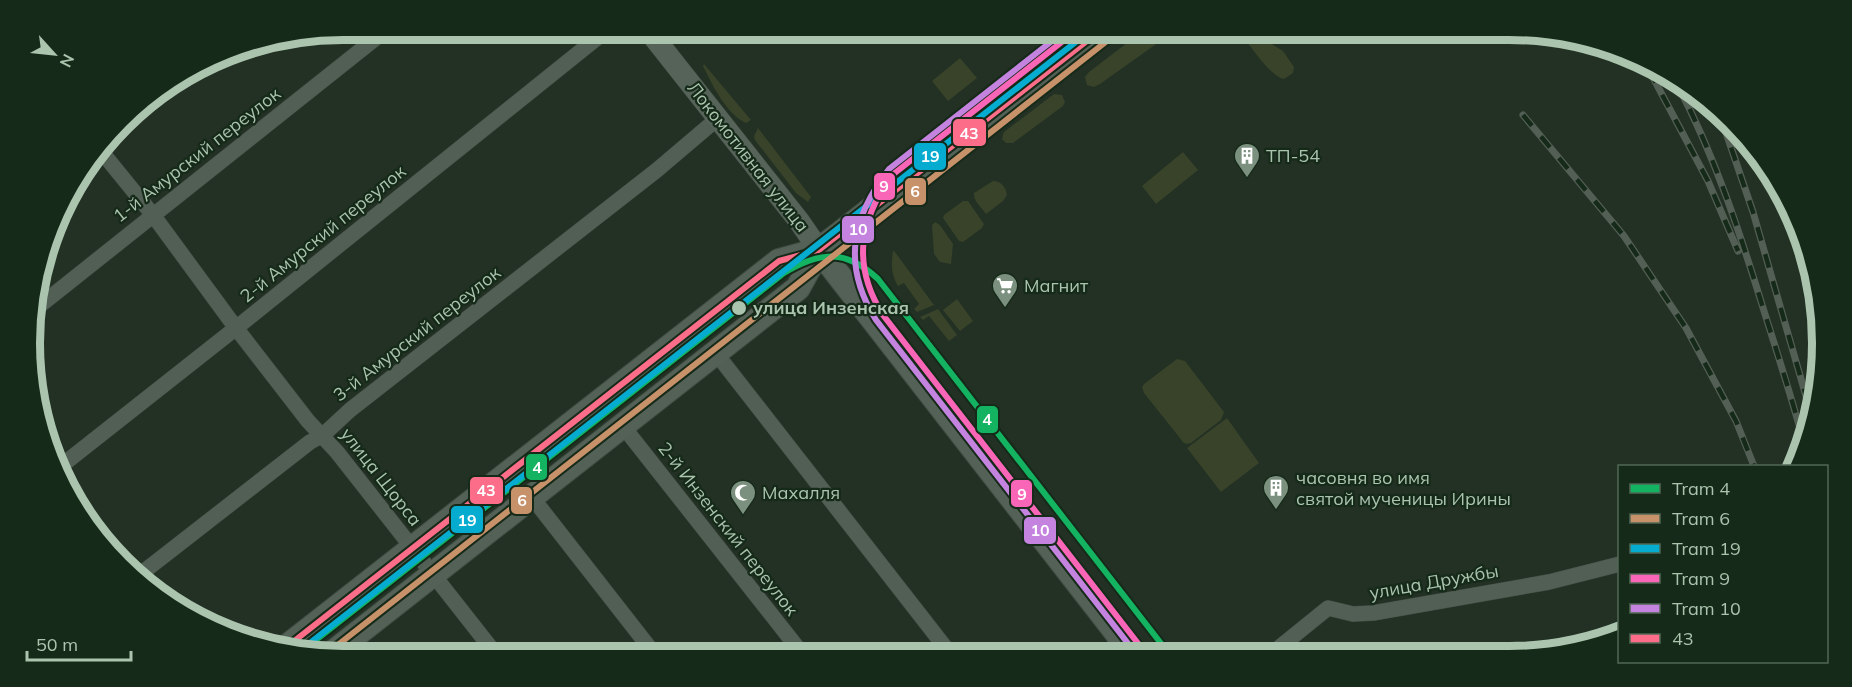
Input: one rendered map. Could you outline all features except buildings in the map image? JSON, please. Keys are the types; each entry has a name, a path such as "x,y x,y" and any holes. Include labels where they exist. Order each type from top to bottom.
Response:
{"main road":[{"name":"Локомотивная улица","path":"656,40 799,221 819,250 1127,646"},
{"path":"293,642 779,261 819,250 1088,40"},
{"path":"341,646 798,288 819,250"}],"street":[{"name":"1-й Амурский переулок","path":"43,303 373,40"},
{"name":"2-й Амурский переулок","path":"65,462 595,40"},
{"name":"3-й Амурский переулок","path":"144,571 310,442 323,435 350,410 657,170 717,119"},
{"name":"улица Щорса","path":"105,156 153,215 308,421 323,435 489,646"},
{"path":"715,352 944,646"},
{"name":"2-й Инзенский переулок","path":"622,425 796,646"},
{"path":"531,496 648,646"},
{"name":"улица Дружбы","path":"1281,646 1328,608 1353,615 1373,613 1549,582 1618,565"}],"green space":[{"path":"1131,40 1162,40 1094,87 1087,85 1085,77"},
{"path":"1246,40 1265,40 1283,51 1294,67 1293,73 1284,79 1278,77"},
{"path":"960,58 977,78 948,101 932,81"},
{"path":"704,64 751,120 746,123 726,106 703,66"},
{"path":"1054,94 1062,95 1065,102 1063,106 1013,143 1006,143 1002,139 1004,132"},
{"path":"758,128 811,197 808,202 796,193 755,140 754,136"},
{"path":"1183,152 1198,170 1156,204 1142,186"},
{"path":"993,181 1003,185 1007,195 986,214 976,202 974,193"},
{"path":"963,201 968,201 984,224 963,242 959,241 943,218"},
{"path":"935,222 940,225 953,244 951,264 940,262 934,254 932,225"},
{"path":"893,251 934,305 917,312 914,309 919,304 904,283 898,286 894,277"},
{"path":"957,299 973,321 960,331 943,310"},
{"path":"938,309 957,335 949,341 929,316 923,320 920,317"},
{"path":"1177,359 1185,361 1224,412 1221,420 1191,443 1186,444 1144,393 1142,387"},
{"path":"1227,418 1259,463 1221,492 1187,448"}],"railway":[{"path":"1653,77 1708,181 1738,251"},
{"path":"1683,96 1715,167 1736,224 1799,427"},
{"path":"1523,115 1624,236 1686,328 1736,421 1754,465"},
{"path":"1726,132 1753,212 1807,398"}],"tram line":[{"name":"10","path":"1053,40 889,169 876,187 859,224 855,243 855,261 858,281 876,320 1130,646"},
{"name":"9","path":"1064,40 891,176 880,193 866,227 863,262 873,297 883,315 1140,646"},
{"name":"19","path":"308,644 1078,40"},
{"name":"6","path":"336,646 1108,40"},
{"name":"4","path":"310,645 784,273 809,260 832,256 855,262 878,279 1163,646"}],"transit line":[{"name":"43","path":"293,642 779,261 819,250 1088,40"}],"place":[{"name":"ТП-54","path":"1247,179"},
{"name":"улица Инзенская","path":"739,308"},
{"name":"Магнит","path":"1005,309"},
{"name":"часовня во имя святой мученицы Ирины","path":"1276,511"},
{"name":"Махалля","path":"743,516"}]}
